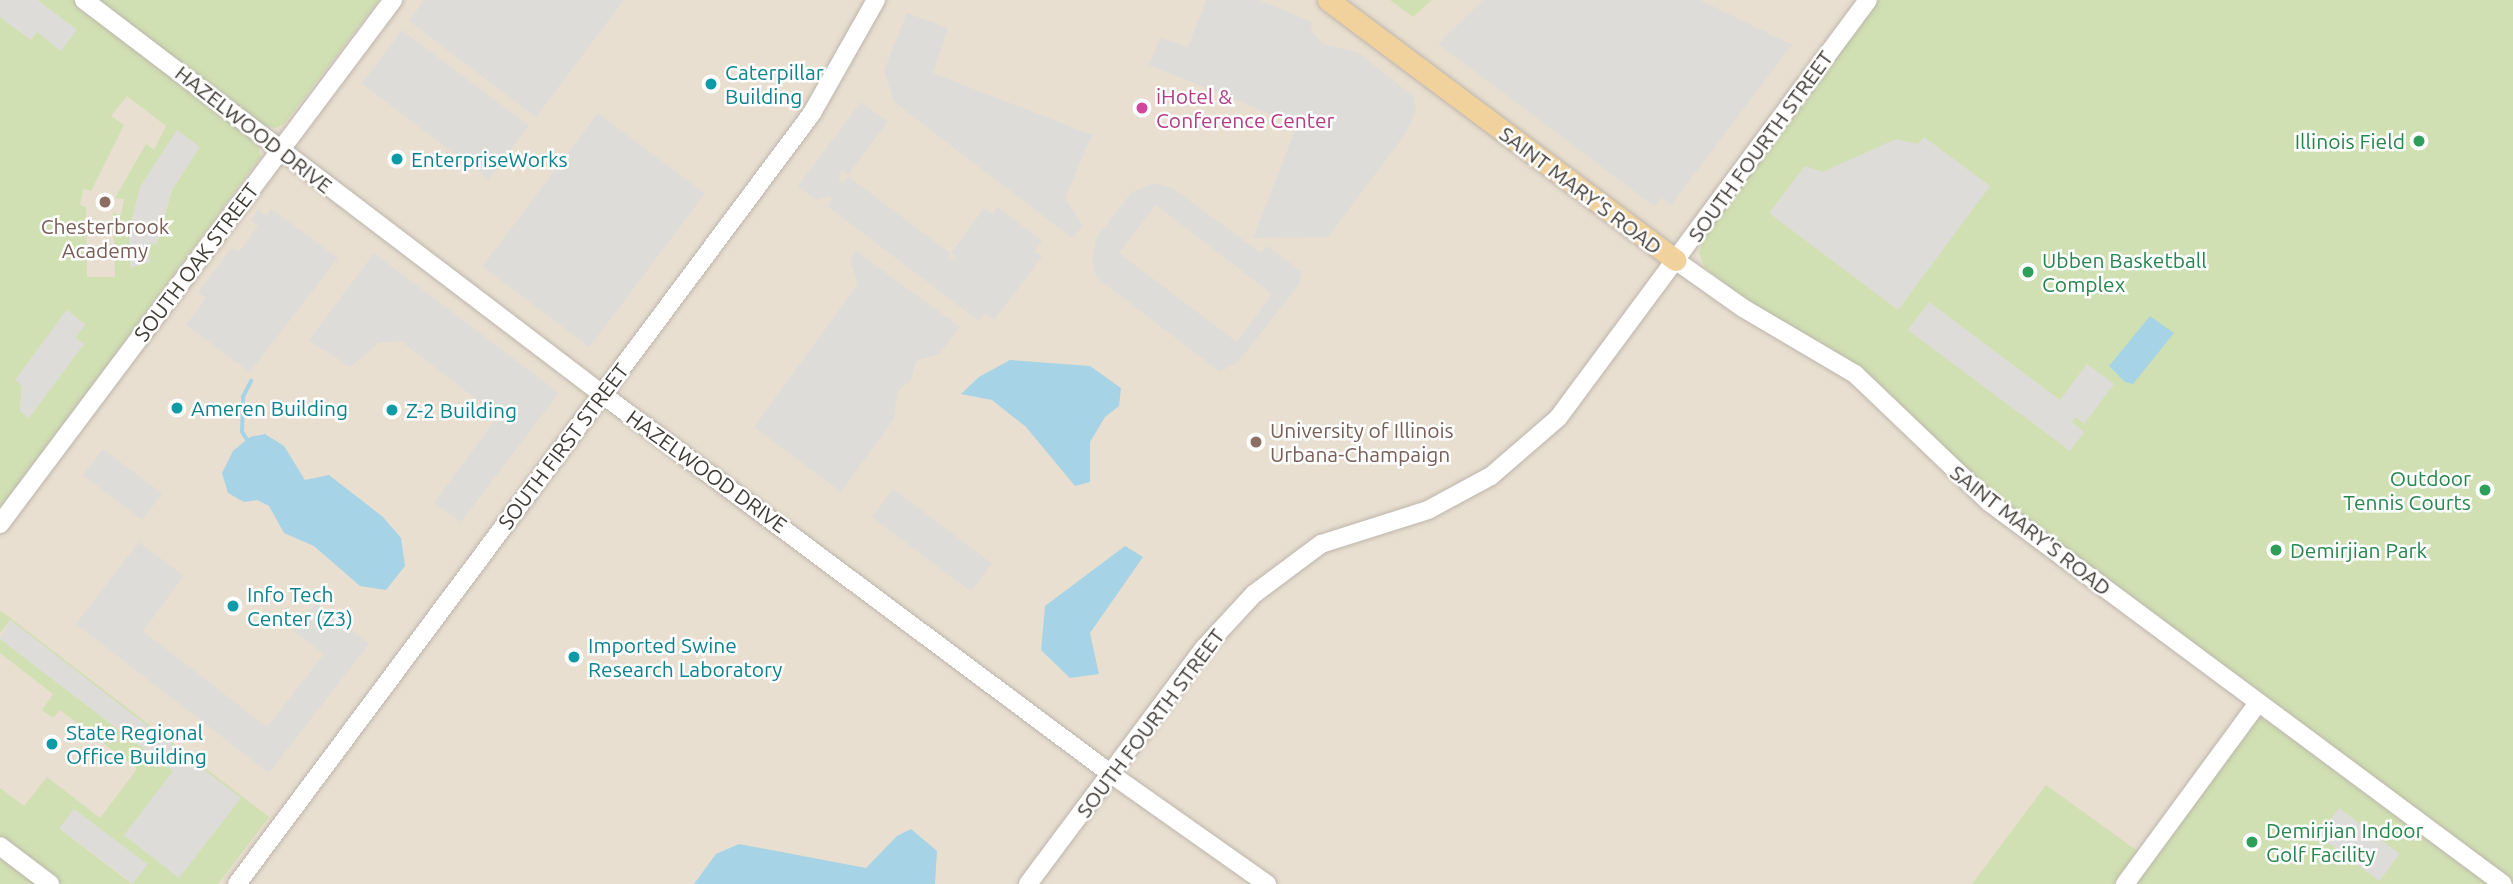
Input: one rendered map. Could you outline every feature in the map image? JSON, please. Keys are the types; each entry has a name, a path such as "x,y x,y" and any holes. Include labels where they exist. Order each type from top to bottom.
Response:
{"main road":[{"name":"SAINT MARY'S ROAD","path":"1328,0 1675,260"}],"street":[{"name":"HAZELWOOD DRIVE","path":"84,0 602,394 1111,774 1267,884"},
{"name":"SOUTH OAK STREET","path":"0,524 393,0"},
{"name":"SOUTH FIRST STREET","path":"237,884 812,113 876,0"},
{"name":"SOUTH FOURTH STREET","path":"1028,884 1204,648 1254,594 1321,544 1427,510 1491,476 1558,418 1867,0"},
{"name":"SAINT MARY'S ROAD","path":"1675,260 1742,308 1855,374 1989,502 2503,884"},
{"path":"2125,884 2258,703"},
{"path":"0,846 50,884"}],"shaded area":[{"name":"University of Illinois Urbana-Champaign","path":"0,0 2513,0 2513,884 0,884"},
{"path":"0,0 37,0 77,30 61,51 37,32 31,40 0,17"},
{"path":"424,0 624,0 536,117 409,21"},
{"path":"1206,0 1259,0 1312,22 1311,32 1324,44 1359,53 1414,97 1416,111 1406,133 1328,237 1253,238 1297,125 1149,65 1160,38 1188,47"},
{"path":"1483,0 1700,0 1792,45 1671,205 1662,198 1655,207 1438,44"},
{"path":"907,13 948,28 933,73 1092,135 1065,198 1083,226 1072,238 894,102 884,70"},
{"path":"402,30 529,126 489,179 362,84"},
{"path":"861,102 888,122 848,175 841,170 839,181 843,183 848,176 950,253 948,261 957,258 951,253 984,208 992,214 998,207 1042,241 1035,251 1042,257 994,320 985,313 979,321 827,206 832,199 828,196 816,200 798,186"},
{"path":"598,113 705,194 589,347 482,266"},
{"path":"177,130 200,147 172,190 156,245 147,243 150,262 130,268 129,230 140,187"},
{"path":"1924,137 1990,186 1898,310 1769,213 1805,166 1823,172 1896,139 1918,144"},
{"path":"1155,183 1174,189 1261,253 1267,246 1302,272 1298,286 1238,362 1220,372 1096,277 1092,260 1096,238 1132,192","holes":["1156,205 1272,294 1237,342 1119,253"]},
{"path":"271,209 338,258 250,372 186,325 206,298 198,292 232,247 239,252 258,226 251,220 258,210 266,216"},
{"path":"856,251 960,327 939,354 916,361 911,380 897,392 894,419 841,492 754,427 858,284 850,260"},
{"path":"374,253 559,393 461,522 434,503 498,416 401,341 379,343 350,367 309,340"},
{"path":"1929,302 2060,400 2087,364 2114,384 2084,424 2076,417 2072,422 2084,432 2070,451 1908,330"},
{"path":"67,310 85,325 75,338 84,344 29,418 20,411 22,386 15,380"},
{"path":"103,449 162,494 142,520 83,475"},
{"path":"893,489 992,564 971,592 872,517"},
{"path":"139,542 184,576 143,631 267,727 324,654 294,631 316,603 369,644 269,773 76,624"},
{"path":"10,620 241,798 179,878 124,835 173,771 0,639"},
{"path":"2339,808 2400,854 2379,881 2319,835"},
{"path":"74,809 147,864 133,884 60,828"}],"green space":[{"path":"37,0 74,0 257,143 261,156 0,511 0,17 30,39 36,32 77,30","holes":["127,96 166,126 154,150 146,144 115,198 124,199 121,215 113,213 115,277 87,277 86,207 80,205 83,189 91,191 124,125 111,116","177,130 184,169 172,190 156,245 147,242","66,311 85,324 75,338 84,344 20,411 22,386 16,380"]},
{"path":"95,0 379,0 284,124 276,128 262,125"},
{"path":"1390,0 1432,0 1413,17"},
{"path":"1879,0 2513,0 2513,883 2074,558 1956,465 1863,371 1758,309 1705,268 1699,253 1704,237"},
{"path":"0,610 269,817 218,884 132,884 0,884 0,788 24,806 47,777 100,818 137,769 60,710 53,718 42,710 53,694 0,653 0,639 173,771 179,877 240,798 10,620 0,633","holes":["73,810 146,865 132,884 60,829"]},
{"path":"2260,716 2493,884 1972,884 2046,785 2150,860 2253,718"}],"water":[{"path":"2150,316 2174,333 2133,384 2125,382 2109,366"},
{"path":"1010,360 1090,366 1121,388 1119,406 1105,417 1090,442 1090,482 1075,486 1026,427 992,400 961,394 979,377"},
{"path":"265,434 284,446 305,480 329,475 383,517 401,538 405,566 386,590 360,586 314,546 284,533 269,506 257,500 244,502 228,493 222,473 233,451 250,437"},
{"path":"1125,546 1143,557 1090,633 1099,674 1070,678 1041,650 1045,606"},
{"path":"911,829 937,851 935,884 694,884 716,854 739,844 866,868 897,836"}],"waterway":[{"path":"247,440 242,432 243,397 251,381"}],"place":[{"name":"Caterpillar Building","path":"711,84"},
{"name":"iHotel & Conference Center","path":"1142,108"},
{"name":"Illinois Field","path":"2419,141"},
{"name":"EnterpriseWorks","path":"397,159"},
{"name":"Chesterbrook Academy","path":"105,202"},
{"name":"Ubben Basketball Complex","path":"2028,272"},
{"name":"Ameren Building","path":"177,408"},
{"name":"Z-2 Building","path":"392,410"},
{"name":"University of Illinois Urbana-Champaign","path":"1256,442"},
{"name":"Outdoor Tennis Courts","path":"2485,490"},
{"name":"Demirjian Park","path":"2276,550"},
{"name":"Info Tech Center (Z3)","path":"233,606"},
{"name":"Imported Swine Research Laboratory","path":"574,657"},
{"name":"State Regional Office Building","path":"52,744"},
{"name":"Demirjian Indoor Golf Facility","path":"2252,842"}]}
